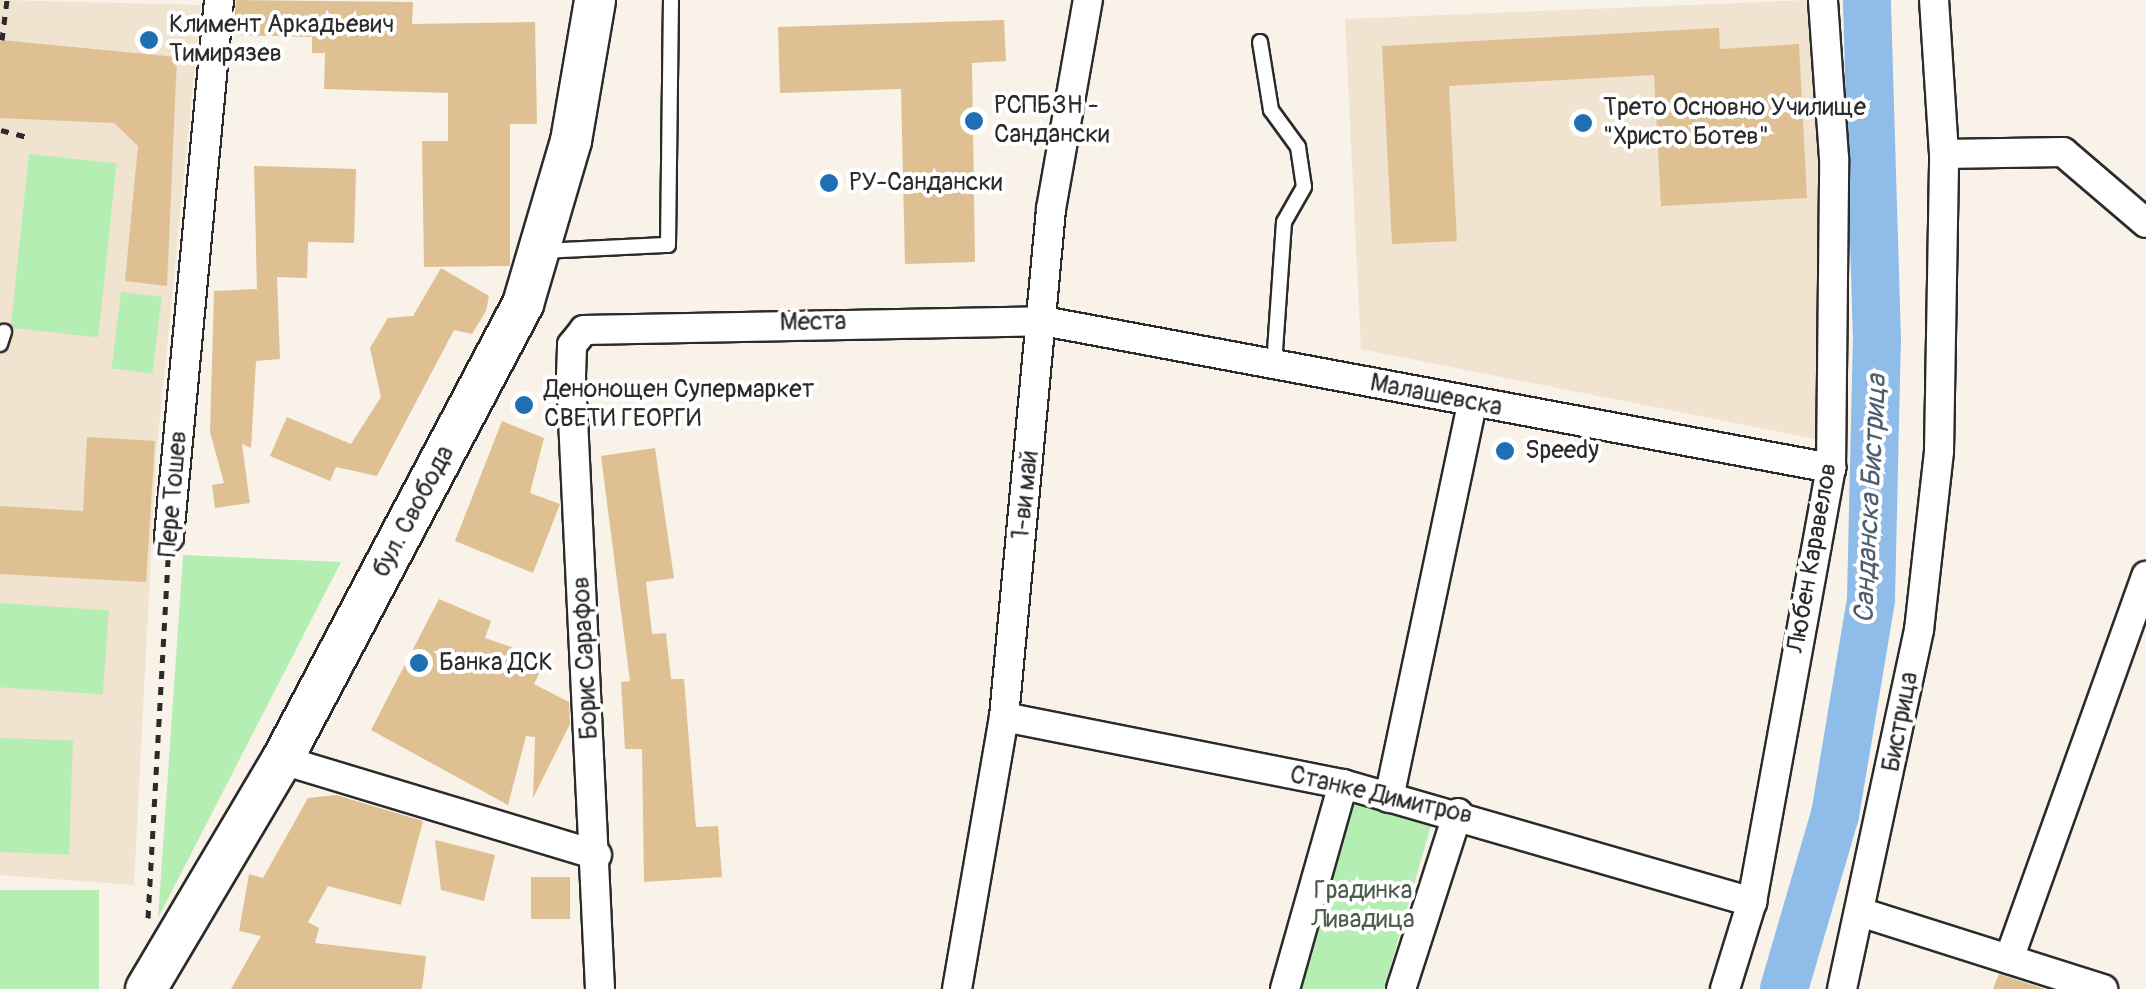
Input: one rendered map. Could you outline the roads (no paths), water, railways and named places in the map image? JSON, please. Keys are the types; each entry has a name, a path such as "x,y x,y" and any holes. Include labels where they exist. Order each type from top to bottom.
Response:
{"street":[{"name":"Пере Тошев","path":"169,537 219,0"},
{"name":"бул. Свобода","path":"146,989 282,760 524,304 571,141 595,0"},
{"name":"1-ви май","path":"957,989 1004,717 1051,209 1088,0"},
{"name":"Любен Каравелов","path":"1725,989 1752,902 1830,468 1834,158 1823,0"},
{"name":"Бистрица","path":"1842,989 1863,913 1919,630 1938,451 1944,154 1934,0"},
{"path":"1944,154 2064,152 2146,223"},
{"name":"Места","path":"584,330 1043,321"},
{"name":"Малашевска","path":"1043,321 1830,468"},
{"name":"Борис Сарафов","path":"584,330 571,376 598,855 600,989"},
{"path":"1389,798 1472,403"},
{"path":"2009,959 2146,576"},
{"name":"Станке Димитров","path":"1004,717 1342,784 1458,813 1752,902"},
{"path":"282,760 598,855"},
{"path":"1285,989 1342,784"},
{"path":"1401,989 1458,813"},
{"path":"1863,913 2103,989"}],"lane":[{"path":"538,252 668,245 671,0"},
{"path":"1260,42 1271,110 1298,146 1304,187 1284,222 1274,366"}],"waterway":[{"name":"Санданска Бистрица","path":"1784,989 1835,815 1871,599 1877,341 1867,0"}],"place":[{"name":"Климент Аркадьевич Тимирязев","path":"149,40"},
{"name":"РСПБЗН - Сандански","path":"974,121"},
{"name":"Трето Основно Училище \"Христо Ботев\"","path":"1583,123"},
{"name":"РУ-Сандански","path":"829,183"},
{"name":"Денонощен Супермаркет СВЕТИ ГЕОРГИ","path":"524,405"},
{"name":"Speedy","path":"1505,451"},
{"name":"Банка ДСК","path":"419,663"}],"park label":[{"name":"Градинка Ливадица","path":"1363,906"}]}
